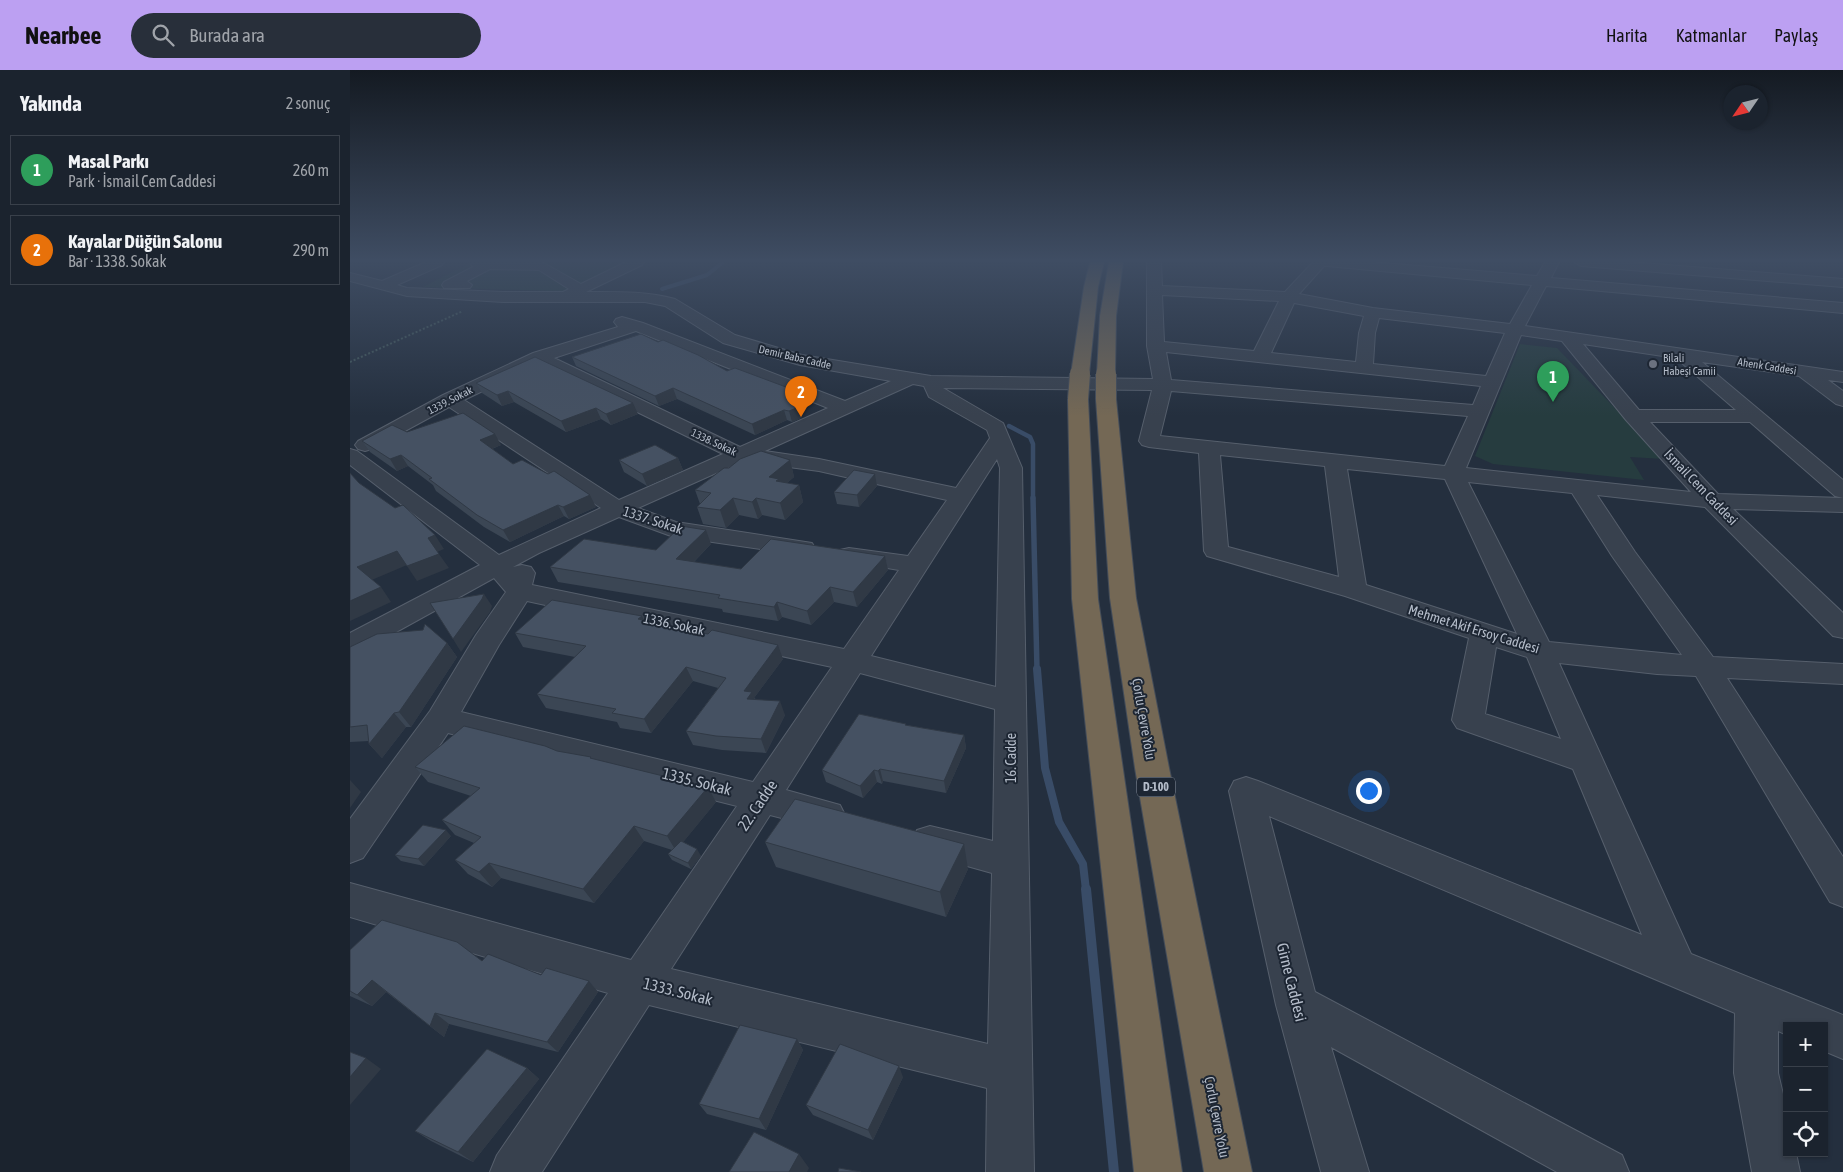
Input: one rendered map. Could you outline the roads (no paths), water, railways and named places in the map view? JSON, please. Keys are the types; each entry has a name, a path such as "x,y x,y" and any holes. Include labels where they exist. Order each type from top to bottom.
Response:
{"highway":[{"name":"Çorlu Çevre Yolu","path":"1090,313 1092,387 1085,599 1158,1172"},
{"name":"Çorlu Çevre Yolu","path":"1108,313 1092,387 1114,509 1125,607 1154,778 1228,1172"}],"street":[{"path":"603,313 626,323 628,326 637,326 844,407"},
{"name":"Demir Baba Cadde","path":"688,313 729,340 800,360 920,381 1163,385 1479,411"},
{"path":"1155,313 1156,346 1163,385 1149,441 1712,500 1843,505"},
{"path":"1260,358 1281,313"},
{"path":"1364,369 1367,333 1373,313"},
{"name":"Ahenk Caddesi","path":"1385,313 1567,336 1843,377"},
{"path":"1524,313 1491,382 1453,473 1539,650 1676,968 1806,1022"},
{"name":"1339. Sokak","path":"350,454 450,399 539,357 637,326"},
{"name":"İsmail Cem Caddesi","path":"1567,336 1633,416 1712,500 1843,629"},
{"path":"1156,346 1491,382"},
{"path":"1682,354 1843,490"},
{"name":"1338. Sokak","path":"539,357 739,454 819,465 962,496"},
{"path":"1804,372 1843,400"},
{"path":"350,645 530,548 844,407 920,381"},
{"name":"16. Cadde","path":"920,381 936,393 996,427 1011,468 1010,1172"},
{"name":"1337. Sokak","path":"450,399 618,509 671,529 916,565"},
{"path":"1633,416 1757,416"},
{"name":"22. Cadde","path":"514,1172 1000,438"},
{"name":"Mehmet Akif Ersoy Caddesi","path":"1209,448 1216,551 1354,590 1539,650 1706,668 1843,674"},
{"path":"350,454 498,566 520,591"},
{"path":"1335,461 1354,590"},
{"path":"1580,487 1625,556 1706,668 1843,890"},
{"path":"350,846 441,719 486,642 520,591 519,586 530,548"},
{"name":"1336. Sokak","path":"520,591 852,662 1011,702"},
{"path":"1484,633 1468,720 1586,760"},
{"name":"1335. Sokak","path":"441,719 762,797 855,822"},
{"name":"Girne Caddesi","path":"1345,1172 1297,1005 1246,791 1676,968"},
{"path":"901,834 1011,862"},
{"name":"1333. Sokak","path":"350,900 640,982 1010,1071"},
{"path":"1756,1001 1756,1073 1776,1172"},
{"path":"1297,1005 1605,1172"},
{"path":"1828,1031 1843,1037"}],"waterway":[{"path":"1009,426 1030,437 1033,444 1033,498"},
{"path":"1033,498 1037,670"},
{"path":"1037,669 1045,768 1059,822 1083,864 1086,890"},
{"path":"1086,889 1114,1172"}],"place":[{"name":"Bilali Habeşi Camii","path":"1653,364"},
{"name":"Masal Parkı","path":"1553,402"},
{"name":"Kayalar Düğün Salonu","path":"801,417"}]}
